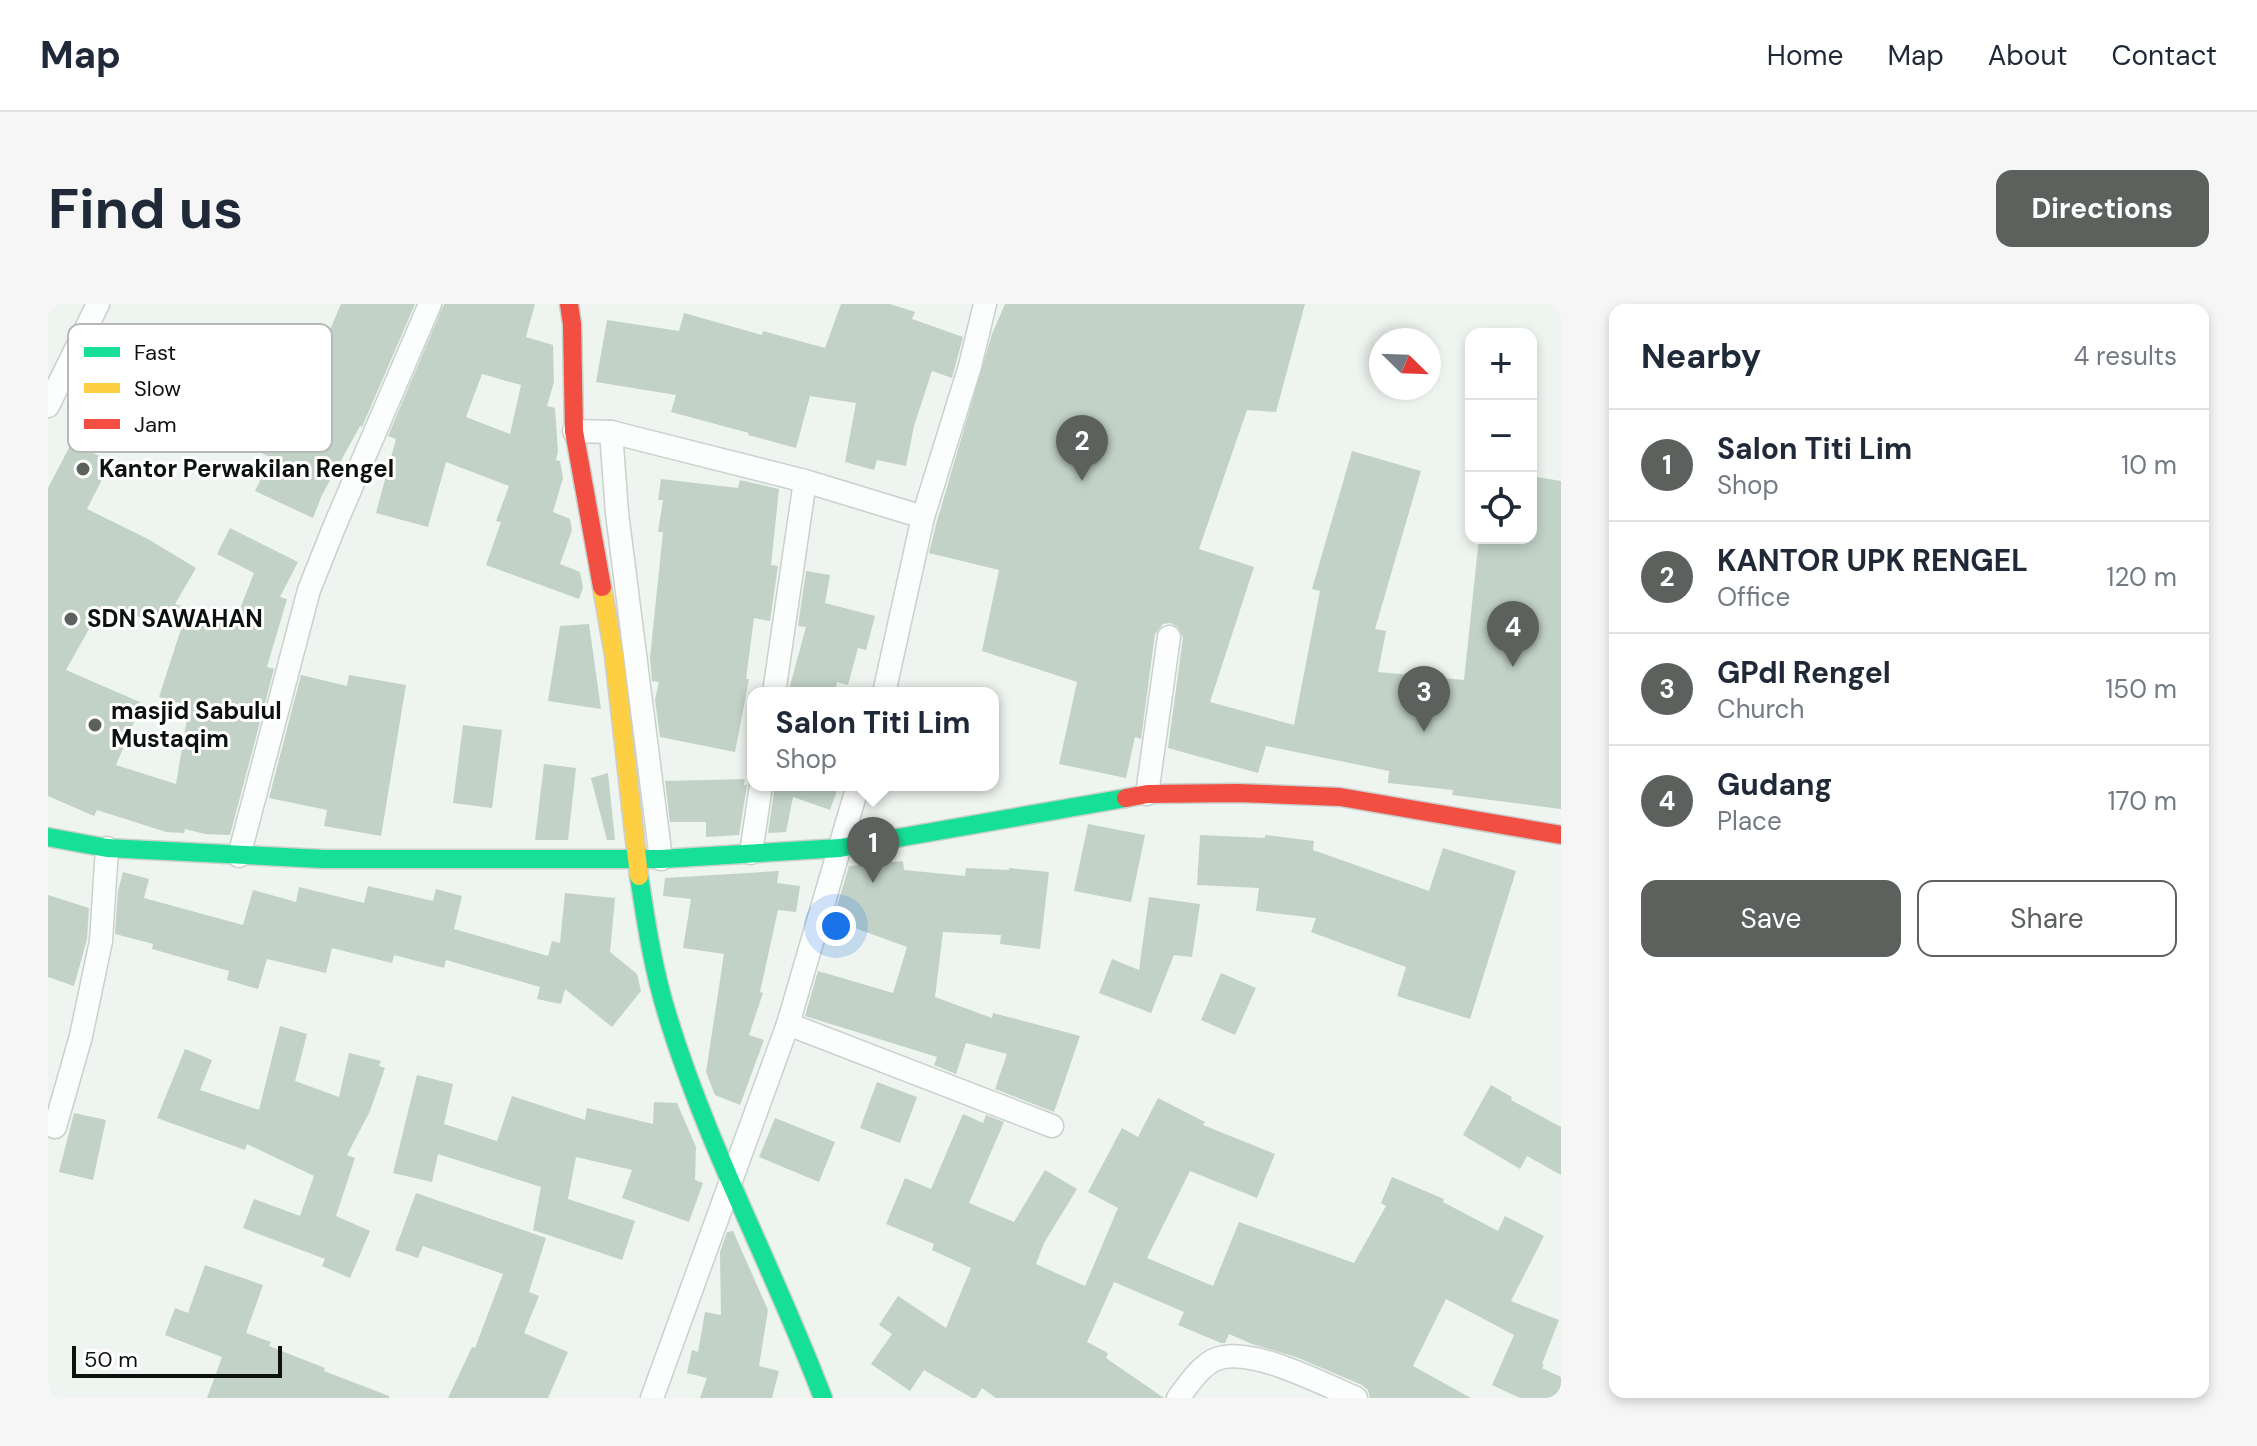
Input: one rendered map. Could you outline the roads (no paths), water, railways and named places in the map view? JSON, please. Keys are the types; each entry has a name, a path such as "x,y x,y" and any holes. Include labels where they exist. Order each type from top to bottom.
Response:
{"street":[{"path":"88,324 98,304"},
{"path":"239,856 309,590 430,304"},
{"path":"569,304 592,432 614,655 648,859"},
{"path":"885,687 923,517 970,366 985,304"},
{"path":"48,406 68,365"},
{"path":"592,432 805,481 923,517"},
{"path":"592,432 617,513 648,859 651,951 666,1012 696,1100 733,1173 823,1398"},
{"path":"775,687 805,481"},
{"path":"1147,794 1169,637"},
{"path":"751,853 760,791"},
{"path":"652,1398 788,1024 856,791"},
{"path":"48,837 107,848 239,856 648,859 840,848 1147,794 1237,793 1340,797 1561,835"},
{"path":"55,1127 81,1036 101,941 107,848"},
{"path":"788,1024 1052,1126"},
{"path":"1178,1398 1201,1369 1223,1357 1254,1359 1356,1398"}],"place":[{"name":"Kantor Perwakilan Rengel","path":"83,469"},
{"name":"KANTOR UPK RENGEL","path":"1082,481"},
{"name":"SDN SAWAHAN","path":"71,619"},
{"name":"Gudang","path":"1513,667"},
{"name":"masjid Sabulul Mustaqim","path":"95,725"},
{"name":"GPdI Rengel","path":"1424,732"},
{"name":"Salon Titi Lim","path":"873,883"}]}
